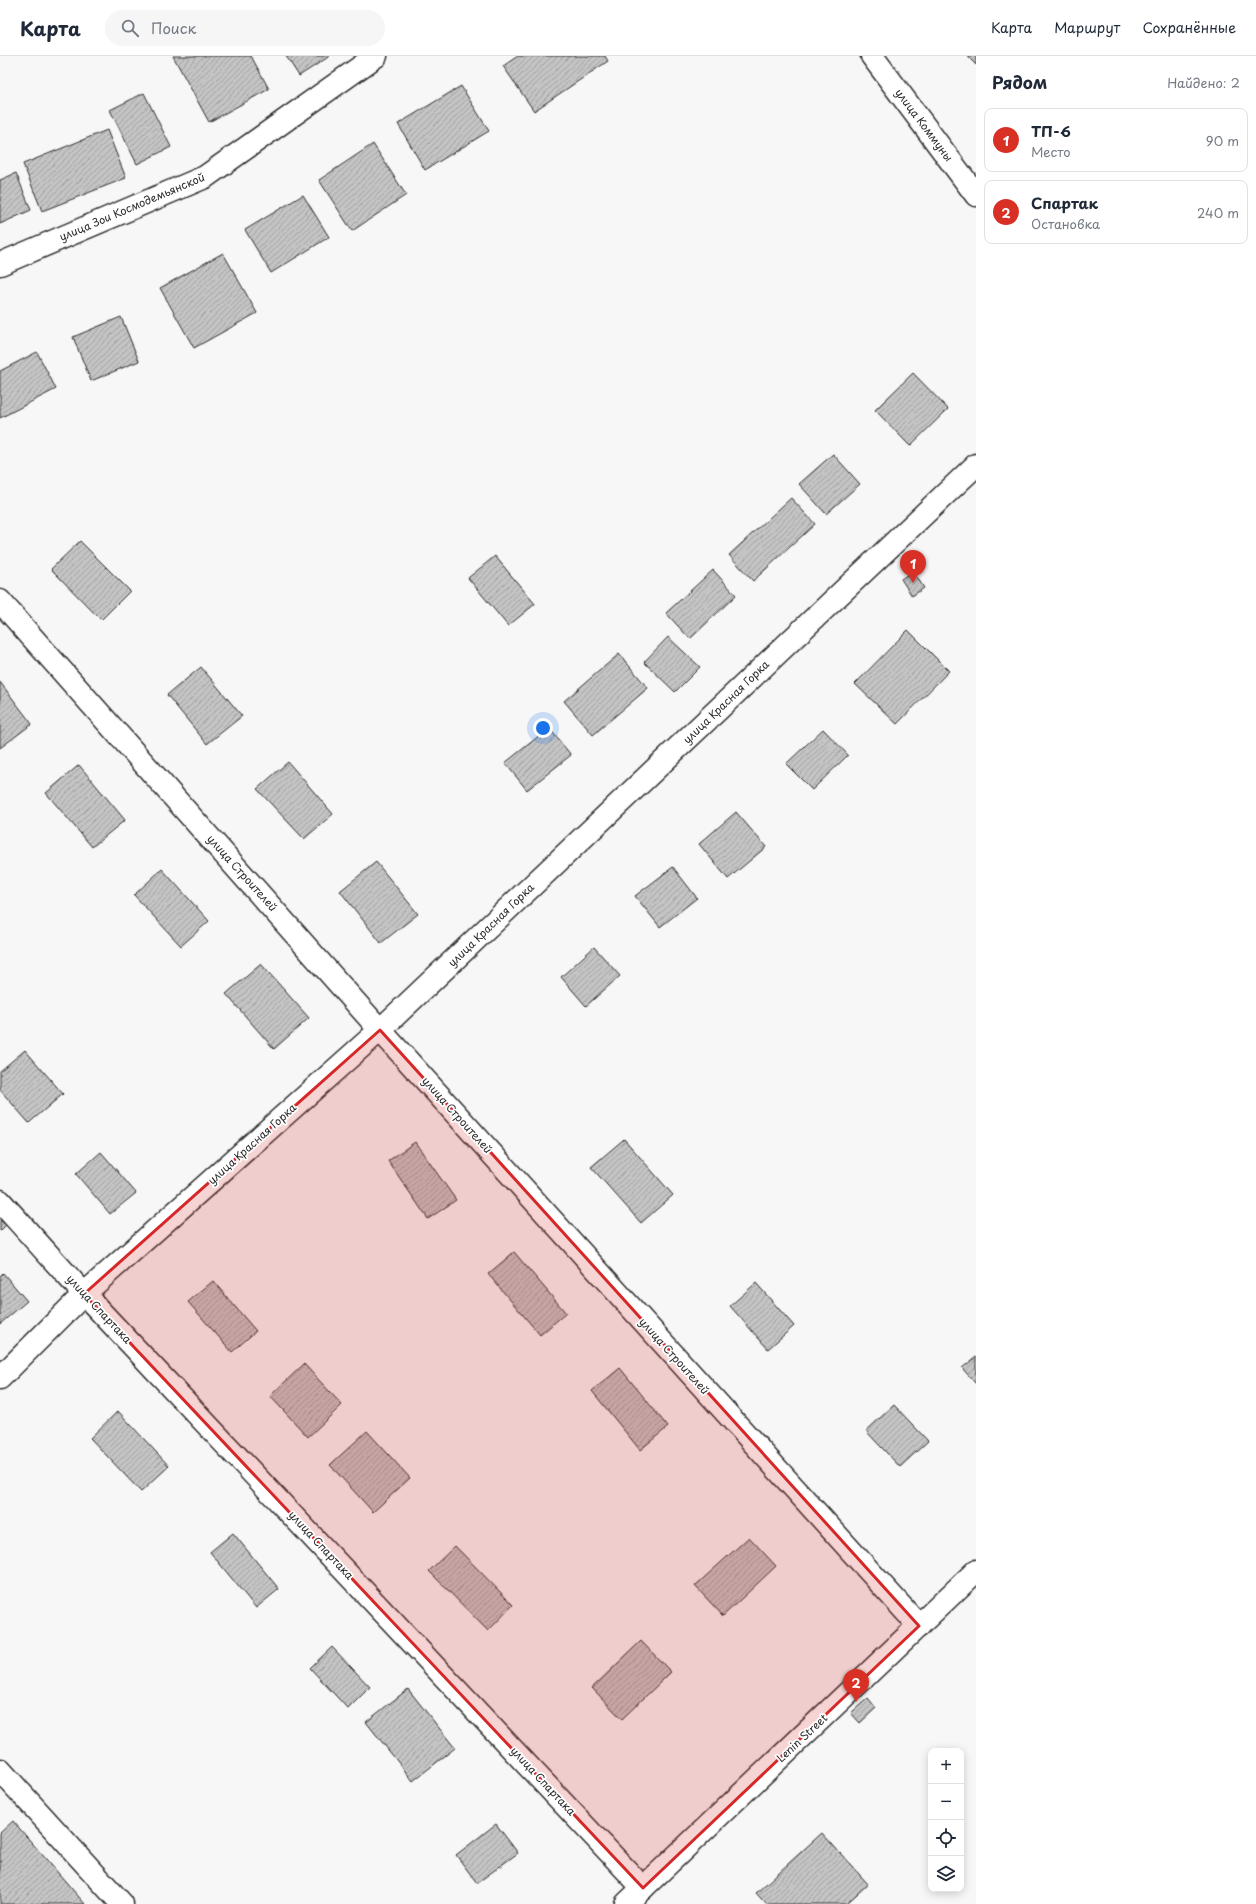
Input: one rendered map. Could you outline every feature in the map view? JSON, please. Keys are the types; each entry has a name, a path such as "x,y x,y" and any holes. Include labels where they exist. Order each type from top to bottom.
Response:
{"street":[{"name":"улица Зои Космодемьянской","path":"0,264 205,177 376,56"},
{"name":"улица Коммуны","path":"872,56 976,195"},
{"name":"улица Красная Горка","path":"0,1378 84,1294 380,1030 976,465"},
{"name":"улица Строителей","path":"0,601 380,1030 919,1626"},
{"name":"улица Спартака","path":"0,1201 84,1294 643,1888"},
{"name":"Lenin Street","path":"626,1904 976,1571"},
{"path":"0,1770 122,1904"}],"highlighted area":[{"path":"380,1030 919,1626 643,1888 84,1294"}],"building":[{"path":"173,56 251,56 269,89 209,122"},
{"path":"286,56 330,56 299,76"},
{"path":"518,56 605,56 608,61 534,111 503,66"},
{"path":"967,56 976,56 976,65"},
{"path":"461,86 489,131 425,170 398,124"},
{"path":"144,93 171,147 137,164 110,110"},
{"path":"107,130 126,178 42,211 23,164"},
{"path":"373,144 406,195 352,231 319,180"},
{"path":"16,173 31,210 0,224 0,180"},
{"path":"303,195 329,237 271,273 245,230"},
{"path":"223,253 257,313 194,348 160,288"},
{"path":"121,317 139,361 91,381 73,337"},
{"path":"37,352 56,389 0,418 0,371"},
{"path":"913,373 948,409 910,446 875,410"},
{"path":"833,454 860,484 826,514 799,484"},
{"path":"791,498 815,524 753,581 729,555"},
{"path":"80,541 130,591 101,620 51,569"},
{"path":"495,556 535,604 508,626 468,578"},
{"path":"713,570 736,595 690,639 666,613"},
{"path":"913,571 924,588 912,596 901,579"},
{"path":"908,630 949,671 897,724 855,684"},
{"path":"668,637 700,667 675,692 644,662"},
{"path":"619,654 648,688 593,735 564,701"},
{"path":"201,667 242,716 207,744 167,695"},
{"path":"0,682 32,724 0,748"},
{"path":"549,728 571,755 527,790 505,763"},
{"path":"823,729 848,755 812,790 786,764"},
{"path":"288,762 333,814 304,839 257,789"},
{"path":"79,765 125,820 92,847 46,793"},
{"path":"736,812 766,847 728,879 699,844"},
{"path":"376,862 418,914 381,943 340,891"},
{"path":"673,867 697,898 660,927 635,896"},
{"path":"162,869 209,921 181,946 134,895"},
{"path":"594,947 620,976 586,1006 561,977"},
{"path":"261,964 309,1018 274,1049 226,994"},
{"path":"25,1050 63,1094 29,1123 0,1090 0,1071"},
{"path":"624,1139 673,1195 641,1223 591,1167"},
{"path":"415,1142 456,1200 428,1219 388,1161"},
{"path":"101,1152 136,1193 110,1214 76,1174"},
{"path":"0,1220 6,1225 0,1231"},
{"path":"514,1252 566,1313 540,1335 488,1274"},
{"path":"3,1273 27,1301 0,1324 0,1276"},
{"path":"213,1281 256,1331 232,1352 188,1302"},
{"path":"756,1283 794,1326 768,1349 730,1306"},
{"path":"976,1357 976,1384 962,1368"},
{"path":"304,1364 342,1405 308,1437 270,1396"},
{"path":"620,1368 668,1427 640,1450 592,1391"},
{"path":"894,1405 928,1441 900,1467 866,1431"},
{"path":"118,1411 169,1466 141,1492 90,1438"},
{"path":"367,1431 410,1478 373,1512 330,1465"},
{"path":"233,1533 279,1589 256,1608 210,1552"},
{"path":"749,1537 776,1566 723,1616 695,1586"},
{"path":"455,1546 513,1605 488,1631 429,1571"},
{"path":"641,1641 671,1672 622,1719 592,1688"},
{"path":"332,1647 370,1687 348,1709 310,1668"},
{"path":"408,1689 455,1748 413,1781 366,1722"},
{"path":"868,1698 876,1708 860,1723 851,1713"},
{"path":"13,1821 85,1904 0,1904 0,1833"},
{"path":"496,1824 518,1853 477,1883 456,1855"},
{"path":"822,1833 868,1884 846,1904 766,1904 756,1893"}],"place":[{"name":"ТП-6","path":"913,583"},
{"name":"Спартак","path":"856,1702"}]}
